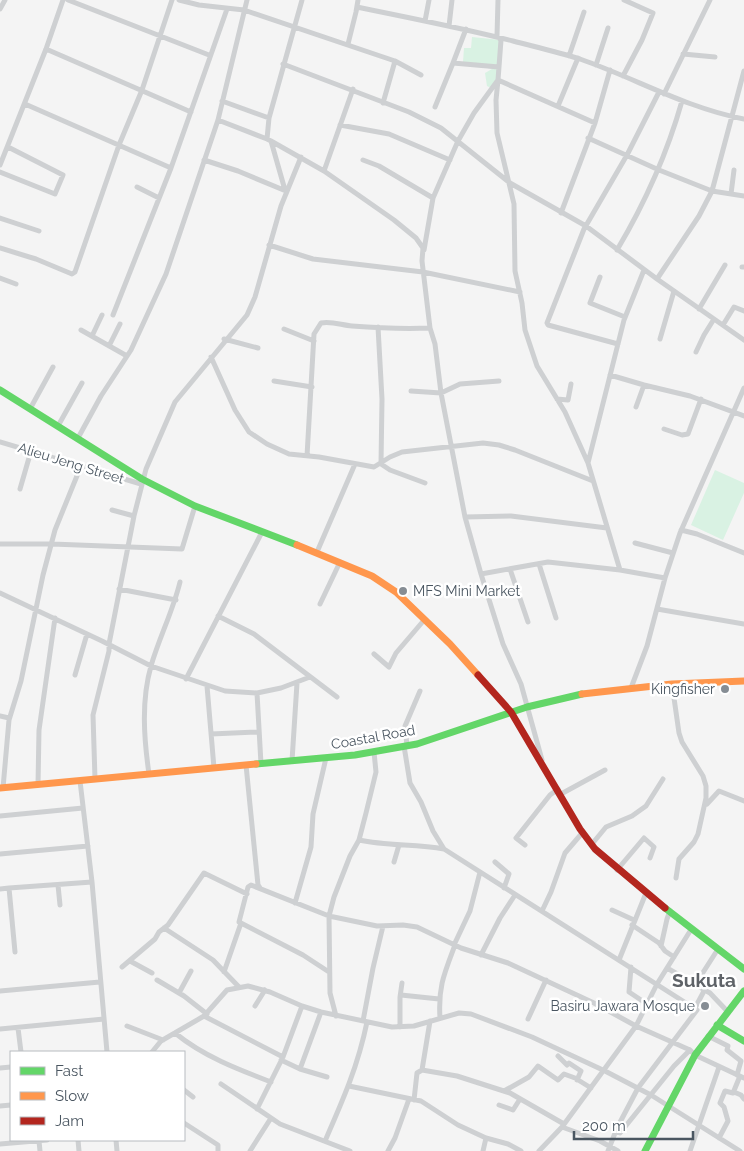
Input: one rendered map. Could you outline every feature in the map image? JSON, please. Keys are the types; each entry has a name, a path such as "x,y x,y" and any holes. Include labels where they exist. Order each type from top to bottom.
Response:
{"street":[{"path":"0,9 4,0"},
{"path":"0,165 46,49 63,0"},
{"path":"68,0 210,55"},
{"path":"0,248 36,259 72,274 75,272 119,145 142,90 172,0"},
{"path":"179,0 200,2 227,9 244,10 395,61 421,75"},
{"path":"78,438 101,396 127,356 166,274 218,120 247,0"},
{"path":"286,191 269,140 269,118 302,0"},
{"path":"348,44 358,0"},
{"path":"425,21 429,0"},
{"path":"450,26 452,0"},
{"path":"498,0 497,36 501,40 496,100 497,133 514,204 515,271 526,330 537,366 565,412 588,463 620,570"},
{"path":"623,76 642,40 653,13 624,0"},
{"path":"618,344 547,324 560,286 586,226 683,54 710,0"},
{"path":"357,7 497,36 578,58 682,101 744,119"},
{"path":"112,315 171,168 227,9"},
{"path":"569,56 584,12"},
{"path":"596,65 608,28"},
{"path":"435,107 466,29"},
{"path":"46,49 191,112"},
{"path":"683,54 715,57"},
{"path":"558,106 578,58"},
{"path":"382,103 395,61"},
{"path":"453,63 499,67"},
{"path":"283,64 409,112 441,128 510,183 586,226 644,270 744,340"},
{"path":"562,213 595,122 610,70"},
{"path":"657,279 699,216 712,191 744,71"},
{"path":"498,80 595,122"},
{"path":"498,80 474,113 458,142 433,198 422,261 430,328 435,344 441,393 465,517 480,574 503,644 521,684 543,766"},
{"path":"324,171 353,90"},
{"path":"222,101 269,118"},
{"path":"617,250 634,221 659,170 674,130 682,101"},
{"path":"25,104 171,168"},
{"path":"218,120 269,140 324,171 408,230 420,243 423,253"},
{"path":"340,125 389,134 450,160"},
{"path":"588,138 659,170 712,191 744,196"},
{"path":"0,172 55,194 63,175 8,147"},
{"path":"95,779 93,715 109,651 108,644 142,481 164,424 175,402 251,306 286,191 301,157"},
{"path":"204,160 238,171 286,191"},
{"path":"363,160 379,166 433,198"},
{"path":"731,194 734,170"},
{"path":"136,187 159,198"},
{"path":"0,218 39,231"},
{"path":"269,245 314,259 423,272 520,292"},
{"path":"699,309 725,265"},
{"path":"588,463 625,317 644,270"},
{"path":"600,276 590,303 625,317"},
{"path":"0,278 16,284"},
{"path":"660,339 674,291"},
{"path":"724,325 734,307 744,311"},
{"path":"92,336 102,315"},
{"path":"696,352 714,319"},
{"path":"307,456 314,334 321,324 328,322 378,327 430,328"},
{"path":"109,346 120,324"},
{"path":"378,327 382,399 381,464"},
{"path":"284,329 314,341"},
{"path":"81,330 127,356"},
{"path":"224,340 258,348"},
{"path":"211,357 235,410 249,432 267,444 289,454 374,467 402,452 483,443 499,445 514,450 592,481"},
{"path":"30,408 53,367"},
{"path":"610,375 701,399 744,416"},
{"path":"274,381 312,387"},
{"path":"411,391 441,393 460,384 499,381"},
{"path":"58,426 82,383"},
{"path":"557,399 568,400 571,384"},
{"path":"636,407 644,385"},
{"path":"631,688 647,646 665,578 681,530 744,388"},
{"path":"0,390 78,438 142,481 195,506 340,562 372,576 396,592 425,619 511,712 582,832 592,844 617,870 744,969"},
{"path":"664,430 682,435 688,434 701,399"},
{"name":"Alieu Jeng Street","path":"0,442 81,466 142,481"},
{"path":"20,489 31,451"},
{"path":"316,552 355,464"},
{"path":"381,464 390,470 425,483"},
{"path":"2,788 3,759 9,718 21,681 55,530 81,466"},
{"path":"0,544 182,549 195,506"},
{"path":"112,510 134,516"},
{"path":"465,517 511,516 608,528"},
{"path":"681,530 744,552"},
{"path":"186,678 262,532"},
{"path":"635,543 673,553"},
{"path":"320,604 340,562"},
{"path":"480,574 548,562 620,570 665,578"},
{"path":"539,564 556,618"},
{"path":"510,569 528,622"},
{"path":"149,774 144,701 151,666 176,600 180,582"},
{"path":"119,589 176,600"},
{"path":"0,593 151,666 225,691 257,693 297,683 310,677"},
{"path":"657,609 744,624"},
{"path":"218,616 254,634 337,697"},
{"path":"38,784 39,730 55,618"},
{"path":"374,654 389,668 396,654 425,619"},
{"path":"75,675 87,634"},
{"name":"Coastal Road","path":"2,788 374,752 417,744 527,707 581,694 672,684 744,681"},
{"path":"292,761 297,683"},
{"path":"672,684 679,733 682,742 703,776 706,786 705,806 698,834 694,842 679,859 676,878"},
{"path":"207,686 214,768"},
{"path":"420,691 405,726 405,746 410,783 444,849"},
{"path":"257,693 261,764"},
{"path":"0,716 9,718"},
{"path":"211,734 258,732"},
{"path":"336,1016 330,994 329,916 334,897 350,856 359,840 376,772 374,752"},
{"path":"295,903 311,847 313,814 326,758"},
{"path":"246,765 258,885 261,889"},
{"path":"525,845 516,838 550,795 605,770"},
{"path":"592,844 606,827 632,816 646,806 663,779"},
{"path":"80,781 92,882 106,1051"},
{"path":"705,806 719,791 744,801"},
{"path":"0,816 84,808"},
{"path":"542,911 565,853 582,832"},
{"path":"617,870 644,838 654,847 650,858"},
{"path":"359,840 378,844 420,845 444,849 695,1008"},
{"path":"394,862 398,844"},
{"path":"0,854 88,846"},
{"path":"495,862 509,874 504,888"},
{"path":"440,1018 439,999 442,980 470,911 480,872"},
{"path":"122,967 155,939 159,932 168,925 204,873 247,894"},
{"path":"0,889 92,882"},
{"path":"58,885 60,905"},
{"path":"224,972 241,923 239,922 248,887 251,885 329,916 383,926 403,924 417,927 455,945 508,963 546,980 740,1076"},
{"path":"10,888 15,952"},
{"path":"619,960 646,893"},
{"path":"481,955 500,918 515,895"},
{"path":"612,910 633,923 674,957"},
{"path":"662,946 670,911"},
{"path":"241,923 303,955 329,972"},
{"path":"325,1141 349,1086 362,1047 373,968 383,926"},
{"path":"164,928 213,960 239,987"},
{"path":"539,1151 563,1126 636,1026 657,984 692,928"},
{"path":"695,985 718,949"},
{"path":"130,961 152,973"},
{"path":"631,967 629,992 648,1004"},
{"path":"667,968 710,993 728,1012"},
{"path":"179,993 191,971"},
{"path":"157,980 179,993 206,1015 282,1059 300,1069 327,1077"},
{"path":"528,1019 546,980"},
{"path":"0,991 100,982"},
{"path":"400,1027 402,983"},
{"path":"153,1051 163,1040 206,1015 227,990 248,986 265,990 321,1012 392,1027 414,1026 459,1014 478,1016 532,1037 638,1088 740,1151"},
{"path":"255,1006 265,990"},
{"path":"603,1151 609,1149 617,1128 638,1088 697,1010 695,1008 704,991"},
{"path":"616,1132 620,1133 674,1066 692,1053 708,1036 744,991"},
{"path":"401,995 439,999"},
{"path":"257,1109 282,1059 302,1006"},
{"path":"300,1069 321,1012"},
{"path":"0,1029 104,1018"},
{"path":"422,1070 430,1021"},
{"path":"717,1024 744,1041"},
{"path":"127,1026 163,1040"},
{"path":"18,1028 21,1051"},
{"path":"175,1033 190,1045 216,1059 271,1082"},
{"path":"708,1036 728,1046 727,1050 741,1061 740,1076 734,1092"},
{"path":"645,1151 692,1053"},
{"path":"558,1056 567,1065 569,1063 581,1071 577,1080"},
{"path":"503,1091 530,1077 538,1066 558,1080 564,1074 591,1088"},
{"path":"690,1151 698,1124 720,1067"},
{"path":"388,1151 411,1099 417,1073 422,1070 457,1076 510,1093 563,1126 609,1149 618,1151"},
{"path":"220,1084 280,1124 350,1151"},
{"path":"349,1086 420,1102 458,1125 486,1138 508,1144 520,1151"},
{"path":"711,1090 724,1094"},
{"path":"719,1138 728,1121 724,1107 720,1103 725,1090 741,1095 744,1099"},
{"path":"185,1091 193,1097"},
{"path":"499,1105 513,1110 520,1099"},
{"path":"250,1151 271,1118"},
{"path":"185,1124 218,1145 218,1151"},
{"path":"483,1151 486,1138"},
{"path":"3,1151 1,1144 40,1141 40,1151"}],"green space":[{"path":"472,37 501,40 498,80 493,89 487,86 485,73 492,69 463,62 464,48 471,48"},
{"path":"715,470 744,483 744,493 723,540 691,525"}],"traffic: fast":[{"path":"0,390 142,479 195,506 297,545"},
{"path":"256,764 355,755 417,744 527,707 582,694"},
{"path":"665,908 744,969"},
{"path":"645,1151 695,1055 744,991"},
{"path":"717,1025 744,1041"}],"traffic: slow":[{"path":"297,545 372,576 396,592 450,644 478,675"},
{"path":"582,694 672,684 744,681"},
{"path":"0,788 256,764"}],"traffic: jam":[{"path":"478,675 511,712 580,829 595,849 665,908"}],"place":[{"name":"MFS Mini Market","path":"403,591"},
{"name":"Kingfisher","path":"725,689"},
{"name":"Basiru Jawara Mosque","path":"705,1006"}],"district":[{"name":"Sukuta","path":"704,980"}]}
